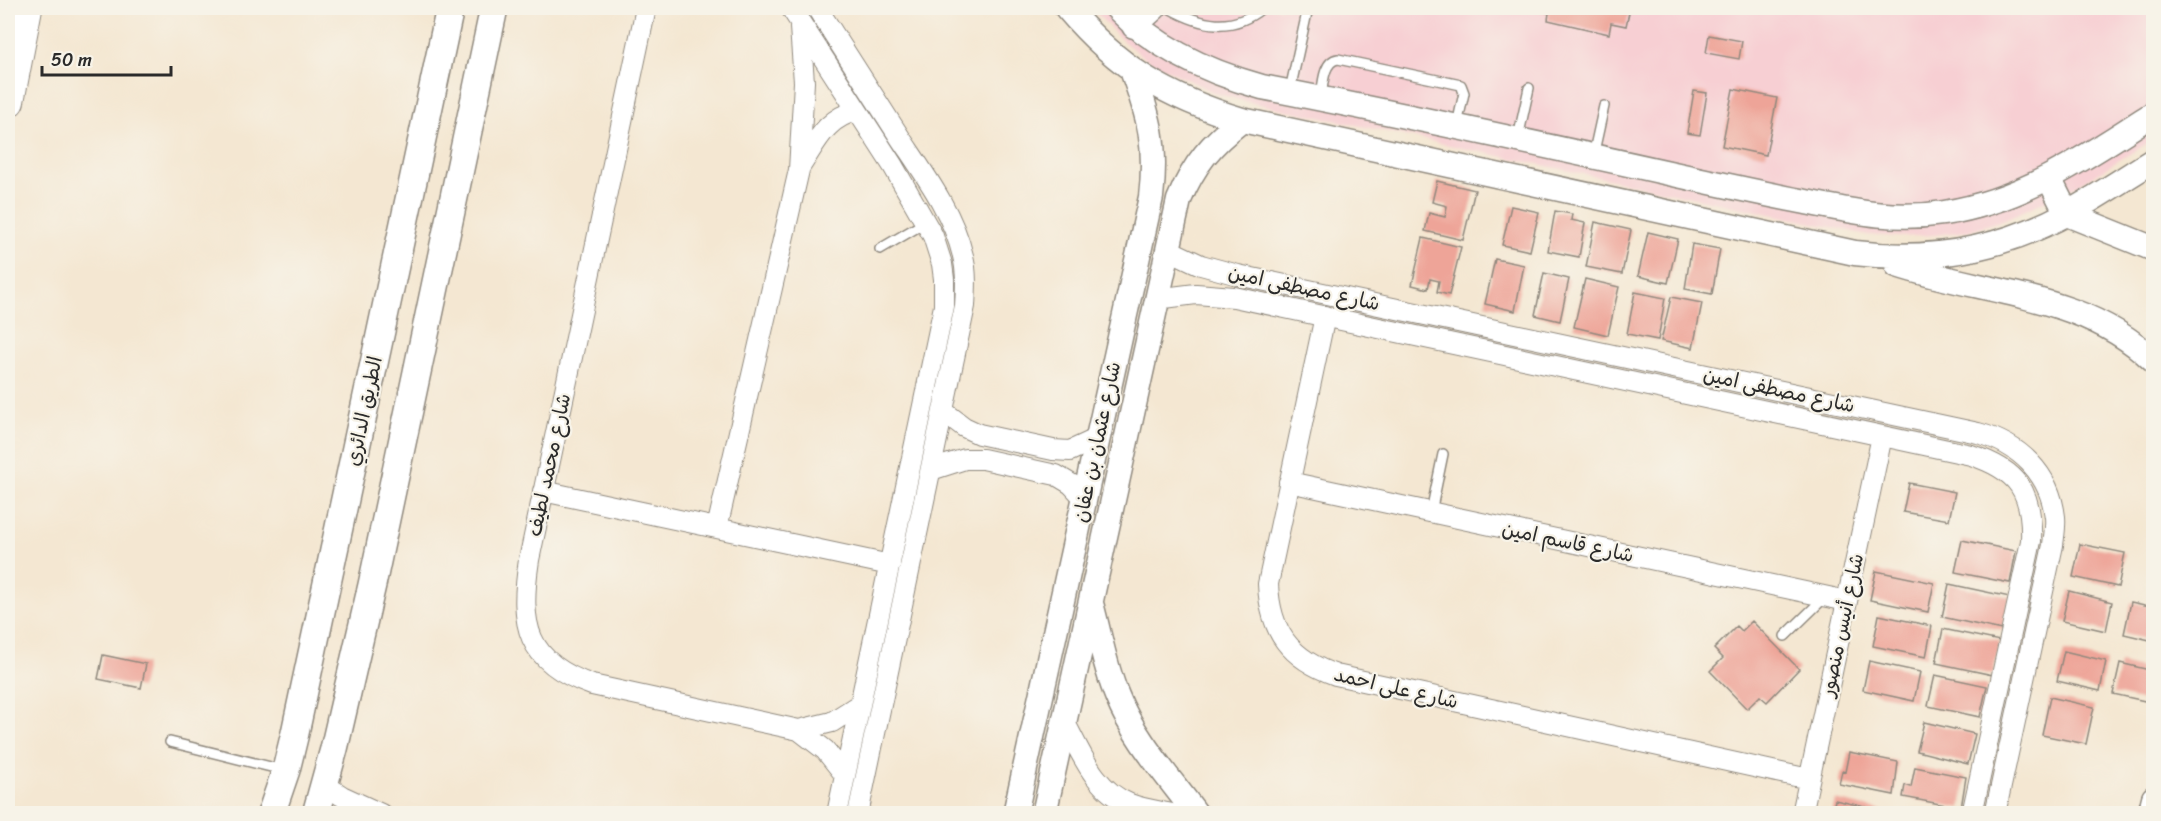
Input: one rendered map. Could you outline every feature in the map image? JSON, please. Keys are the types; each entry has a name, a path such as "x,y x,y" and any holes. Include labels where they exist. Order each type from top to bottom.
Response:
{"highway":[{"path":"8,101 26,8"}],"main road":[{"name":"الطريق الدائري","path":"271,813 286,770 450,8"},
{"path":"316,813 325,785 374,573 494,8"},
{"path":"432,92 474,101"}],"street":[{"name":"شارع محمد لطيف","path":"646,8 529,560 524,599 525,616 533,640 548,661 568,676 592,685 799,730 825,750 845,776"},
{"path":"818,8 947,214 957,235 966,280 965,306 858,813"},
{"path":"1067,8 1099,43 1132,70 1184,100 1242,120 1855,254 1889,257 1951,253 2010,238 2067,214 2154,160"},
{"path":"1117,8 1134,26 1166,47 1208,69 1252,85 1776,196 1864,214 1891,217 1919,216 1972,207 2007,196 2049,178 2080,161 2154,113"},
{"path":"1134,26 1154,8"},
{"path":"717,528 799,170 804,82 795,14"},
{"path":"795,14 893,166 926,222 938,250 944,279 944,306 837,813"},
{"name":"شارع عثمان بن عفان","path":"1015,813 1150,197 1154,166 1152,134 1144,102 1132,70"},
{"path":"799,170 830,123 847,113 857,111"},
{"name":"شارع عثمان بن عفان","path":"1044,813 1179,200 1189,177 1203,155 1221,136 1242,120"},
{"path":"1585,195 1593,156"},
{"path":"2049,178 2067,214 2154,249"},
{"name":"شارع مصطفى امين","path":"1167,249 1201,265 1238,275 1978,433 2018,450 2037,469 2049,492 2055,518 2053,545 1995,813"},
{"path":"1889,257 1900,266 2024,296 2086,316 2131,342 2154,361"},
{"path":"944,279 966,280"},
{"name":"شارع مصطفى امين","path":"1156,299 1177,295 1215,294 1971,455 1994,462 2012,476 2026,495 2032,517 2031,541 1972,813"},
{"name":"شارع على احمد","path":"1325,316 1270,571 1269,603 1274,622 1283,640 1298,656 1315,668 1336,675 1809,779"},
{"path":"943,411 964,427 979,434 1053,450 1070,451 1098,438"},
{"name":"شارع أنيس منصور","path":"1802,813 1881,436"},
{"path":"930,470 965,459 983,459 1056,475 1071,484 1085,499"},
{"name":"شارع قاسم امين","path":"1289,482 1846,601"},
{"path":"543,491 890,565"},
{"path":"1091,599 1109,675 1118,698 1140,739 1196,813"},
{"name":"شارع محمد لطيف","path":"799,730 832,722 860,704"},
{"path":"1064,721 1092,773 1102,786 1115,796 1130,803 1172,813"},
{"path":"325,785 352,801 381,813"},
{"path":"2150,813 2154,798"}],"lane":[{"path":"1169,8 1193,20 1209,24 1233,24 1262,8"},
{"path":"1290,93 1308,8"},
{"path":"1320,99 1329,62 1338,59 1461,85 1464,93 1457,128"},
{"path":"1518,140 1529,88"},
{"path":"1593,156 1604,106"},
{"path":"880,249 926,222"},
{"path":"1431,512 1443,454"},
{"path":"1785,636 1825,597"},
{"path":"170,742 286,770"}],"shaded area":[{"path":"1091,8 2153,8 2153,140 2069,190 2006,219 1968,231 1934,235 1900,237 1868,235 1215,93 1149,61 1124,42"}],"building":[{"path":"1527,8 1630,8 1626,26 1611,23 1609,34 1548,20 1549,13"},
{"path":"1709,35 1742,41 1739,59 1706,53"},
{"path":"1733,89 1777,98 1766,155 1722,146"},
{"path":"1694,91 1707,93 1700,135 1687,133"},
{"path":"1437,181 1475,190 1463,240 1425,231 1429,213 1445,217 1447,206 1432,202"},
{"path":"1511,206 1539,212 1530,251 1502,245"},
{"path":"1555,211 1572,214 1571,220 1585,223 1579,257 1548,251"},
{"path":"1595,222 1631,230 1622,274 1586,267"},
{"path":"1648,232 1678,239 1668,283 1638,276"},
{"path":"1423,238 1461,247 1449,295 1437,292 1439,281 1430,279 1428,289 1412,285"},
{"path":"1692,244 1720,249 1712,294 1685,289"},
{"path":"1495,259 1524,265 1515,311 1485,304"},
{"path":"1544,273 1569,279 1560,321 1535,315"},
{"path":"1585,279 1619,287 1608,335 1574,327"},
{"path":"1635,292 1665,298 1658,340 1627,334"},
{"path":"1671,297 1702,303 1693,348 1661,341"},
{"path":"1909,483 1955,492 1949,520 1903,512"},
{"path":"1962,540 2016,551 2010,583 1955,572"},
{"path":"2080,544 2125,553 2118,587 2073,577"},
{"path":"1876,571 1934,583 1928,612 1870,600"},
{"path":"1949,584 2010,597 2002,630 1942,617"},
{"path":"2069,591 2112,602 2106,631 2062,621"},
{"path":"2131,602 2154,607 2154,641 2124,634"},
{"path":"1879,615 1932,626 1926,657 1873,646"},
{"path":"1752,621 1799,669 1767,702 1760,696 1747,709 1710,671 1723,658 1714,649 1737,626 1742,631"},
{"path":"1943,629 2000,641 1993,675 1936,663"},
{"path":"2064,651 2106,661 2100,691 2057,681"},
{"path":"103,655 146,664 141,688 98,679"},
{"path":"1869,661 1920,672 1914,701 1863,690"},
{"path":"2120,663 2154,671 2154,703 2113,694"},
{"path":"1935,675 1987,686 1980,717 1928,706"},
{"path":"2050,697 2094,707 2086,744 2042,735"},
{"path":"1924,722 1975,734 1968,764 1917,751"},
{"path":"1849,752 1898,762 1894,795 1839,784 1842,771 1845,772"},
{"path":"1915,767 1966,777 1961,808 1903,797 1905,785 1911,787"},
{"path":"1835,800 1883,811 1883,814 1832,814"}]}
